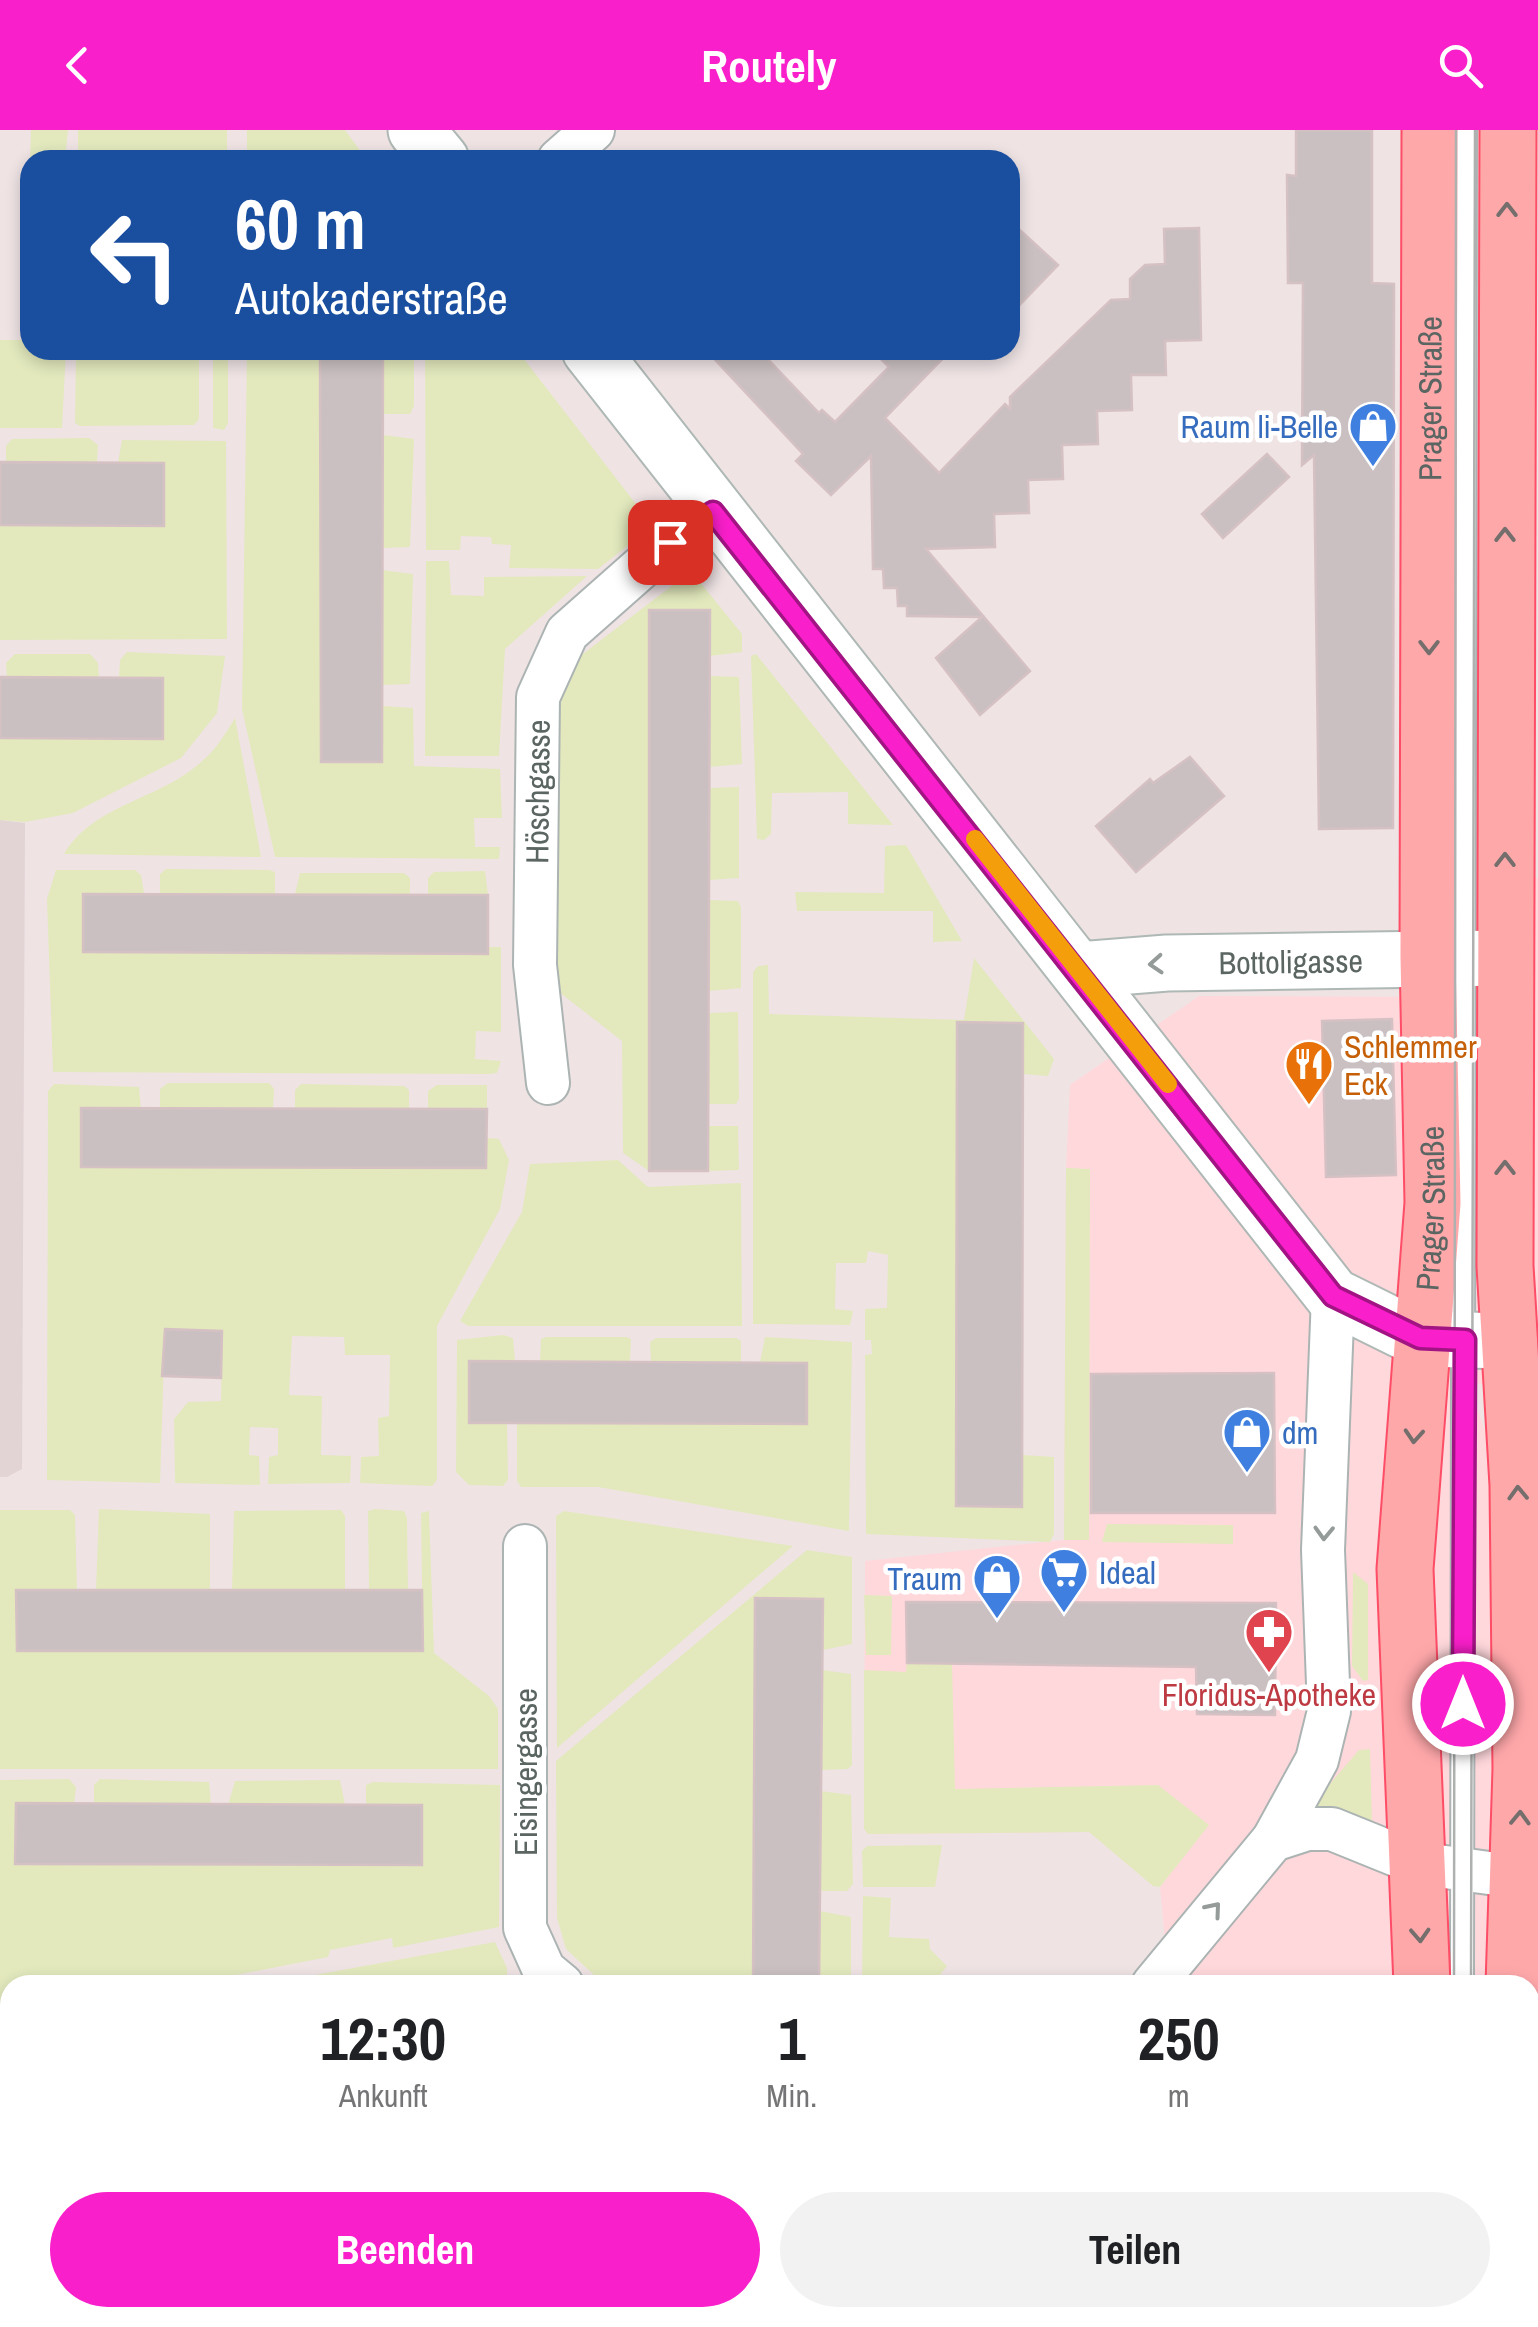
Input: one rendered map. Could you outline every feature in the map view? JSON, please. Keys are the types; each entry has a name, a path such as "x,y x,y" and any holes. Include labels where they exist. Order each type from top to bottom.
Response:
{"main road":[{"name":"Prager Straße","path":"1423,1975 1439,1867 1404,1569 1465,1340 1505,1266 1466,957 1430,130"},
{"name":"Prager Straße","path":"1508,130 1466,957 1433,1202 1465,1340 1518,1485 1528,1873 1515,1975"}],"street":[{"path":"416,130 433,150"},
{"path":"571,150 592,130"},
{"path":"598,360 713,512 1333,1296 1465,1340"},
{"name":"Höschgasse","path":"548,1083 535,965 538,698 567,633 670,542 713,512"},
{"name":"Bottoligasse","path":"1079,970 1167,963 1466,957"},
{"path":"1161,1975 1273,1840 1317,1760 1330,1711 1323,1550 1333,1296"},
{"name":"Eisingergasse","path":"525,1546 524,1928 550,1975"},
{"path":"1273,1840 1307,1830 1332,1829 1439,1867 1528,1873"}],"lane":[{"path":"1465,130 1466,957"},
{"path":"1439,1867 1460,1975"}],"shaded area":[{"path":"0,820 25,823 22,1469 7,1477 0,1477"},
{"path":"1538,878 1538,1383 1469,1384 1538,1588 1538,1975 1168,1975 1160,1887 1089,1832 868,1834 864,1829 865,1561 1064,1540 1070,1085 1199,996 1463,997 1463,879"}],"green space":[{"path":"31,130 68,130 66,150 30,150"},
{"path":"78,130 227,130 227,150 78,150"},
{"path":"247,130 345,130 360,150 247,150"},
{"path":"0,340 20,340 20,360 65,360 62,428 0,428"},
{"path":"76,360 199,360 199,419 194,425 75,423"},
{"path":"213,360 228,360 228,423 224,430 213,428"},
{"path":"247,360 320,360 321,762 382,762 382,706 413,708 414,766 500,769 502,818 474,818 475,847 500,847 499,859 275,857 242,709"},
{"path":"383,360 414,360 414,406 410,414 383,414"},
{"path":"425,360 525,360 653,526 598,569 509,568 511,545 492,544 491,537 461,536 460,550 426,550"},
{"path":"383,435 414,439 410,547 383,548"},
{"path":"89,438 98,445 97,462 6,462 6,446 12,439"},
{"path":"122,440 226,441 227,639 0,640 0,525 118,463"},
{"path":"426,561 449,561 451,595 484,596 484,577 587,576 505,649 499,756 425,756"},
{"path":"382,570 413,574 410,684 382,685"},
{"path":"691,571 742,634 742,652 710,656 710,610 649,611 649,1171 623,1153 622,1041 559,992 555,977 558,699 579,657"},
{"path":"127,652 225,656 217,713 181,758 73,813 25,822 0,820 0,738 162,739 163,678 119,678 120,660"},
{"path":"15,654 90,654 98,663 99,678 7,677 6,663"},
{"path":"756,654 893,825 848,824 848,792 772,793 771,834 764,840 757,839 751,656"},
{"path":"710,676 739,677 742,764 710,767"},
{"path":"235,718 261,857 64,854 93,823 185,775 216,747"},
{"path":"739,787 739,878 709,880 709,788"},
{"path":"906,845 962,941 933,942 933,911 797,911 795,892 884,893 885,846"},
{"path":"166,869 269,870 275,872 275,894 160,894 160,874"},
{"path":"56,870 135,870 141,875 144,893 83,894 84,952 487,954 488,947 501,947 501,1032 476,1031 475,1059 501,1061 497,1073 53,1072 47,899"},
{"path":"485,871 488,895 428,895 428,878 434,872"},
{"path":"300,873 404,873 410,878 410,895 295,894"},
{"path":"709,900 738,901 741,907 741,988 709,991"},
{"path":"974,958 1054,1059 1048,1076 1023,1074 1023,1023 957,1023 956,1505 1022,1455 1054,1457 1054,1534 1050,1542 866,1534 865,1355 872,1354 871,1340 865,1340 865,1309 887,1308 888,1255 868,1251 866,1263 836,1263 835,1309 853,1311 850,1325 753,1324 753,972 758,966 768,965 769,1014 964,1020"},
{"path":"738,1012 739,1099 736,1104 708,1104 708,1013"},
{"path":"168,1083 269,1083 274,1089 273,1109 160,1109 160,1089"},
{"path":"54,1084 139,1087 141,1109 82,1167 486,1168 487,1138 499,1139 509,1160 500,1209 437,1326 437,1480 432,1486 360,1483 361,1457 379,1456 378,1418 389,1416 390,1355 345,1355 344,1337 292,1336 289,1395 322,1396 321,1455 351,1456 350,1483 268,1484 269,1457 278,1455 278,1428 250,1427 249,1455 259,1456 260,1485 175,1483 174,1419 188,1402 221,1401 222,1332 165,1329 160,1483 47,1480 48,1091"},
{"path":"301,1084 404,1086 409,1090 409,1109 295,1108 295,1090"},
{"path":"437,1085 487,1085 487,1109 428,1109 428,1091"},
{"path":"708,1126 738,1126 739,1170 708,1171"},
{"path":"618,1160 648,1187 741,1183 742,1326 468,1326 460,1321 522,1212 530,1164"},
{"path":"1066,1168 1090,1169 1089,1540 1064,1540"},
{"path":"503,1335 513,1338 515,1362 469,1362 469,1422 507,1423 508,1480 503,1486 469,1485 456,1472 457,1340"},
{"path":"627,1337 631,1339 630,1362 540,1362 541,1339"},
{"path":"765,1337 852,1342 849,1531 598,1487 521,1487 517,1481 517,1423 806,1424 807,1363 760,1362"},
{"path":"656,1338 736,1338 741,1341 741,1363 651,1362 650,1342"},
{"path":"99,1509 210,1514 210,1590 96,1590"},
{"path":"0,1510 70,1510 75,1515 77,1590 17,1590 17,1651 423,1650 421,1513 429,1511 434,1653 489,1696 498,1709 498,1769 0,1769"},
{"path":"341,1510 345,1516 345,1590 232,1590 234,1511"},
{"path":"368,1511 404,1511 407,1518 408,1590 369,1590"},
{"path":"564,1511 793,1546 557,1748 556,1516"},
{"path":"1107,1524 1233,1525 1233,1544 1102,1542"},
{"path":"807,1550 852,1557 852,1644 823,1650 822,1599 755,1599 753,1975 594,1975 566,1949 557,1918 556,1761"},
{"path":"1353,1572 1368,1584 1368,1680 1363,1681 1352,1666"},
{"path":"864,1595 892,1596 891,1655 866,1655"},
{"path":"907,1663 952,1663 955,1789 1158,1785 1209,1825 1160,1887 1153,1886 1089,1832 868,1834 864,1829 864,1670 906,1672"},
{"path":"822,1670 851,1674 852,1765 848,1769 821,1770"},
{"path":"1370,1749 1372,1824 1348,1813 1316,1808 1316,1800 1359,1750"},
{"path":"69,1779 76,1787 74,1804 16,1803 16,1864 421,1865 422,1805 366,1805 366,1785 500,1785 499,1927 393,1948 392,1938 330,1950 328,1957 236,1975 0,1975 0,1780"},
{"path":"100,1779 209,1782 211,1804 94,1804 94,1785"},
{"path":"340,1780 345,1805 228,1805 235,1781"},
{"path":"821,1791 851,1795 853,1884 847,1891 820,1891"},
{"path":"942,1845 935,1887 863,1887 862,1851 867,1846"},
{"path":"863,1896 891,1898 889,1937 929,1939 930,1949 947,1966 940,1975 862,1975"},
{"path":"820,1911 851,1917 851,1975 819,1975"},
{"path":"495,1942 507,1968 507,1975 315,1975"}],"building":[{"path":"1296,130 1372,130 1372,283 1394,284 1393,828 1319,829 1314,455 1302,465 1303,283 1288,283 1287,175 1296,176"},
{"path":"1199,228 1201,340 1165,341 1166,375 1131,375 1132,410 1097,411 1098,444 1062,445 1063,479 1028,480 1029,513 994,514 995,547 926,549 1030,671 980,715 936,658 982,617 907,616 907,606 898,606 897,588 884,588 883,569 873,569 871,456 831,495 796,461 803,454 715,360 769,360 819,413 822,410 835,422 889,367 882,360 941,360 885,418 939,473 1005,404 1010,409 1010,397 1111,300 1130,299 1130,279 1145,265 1165,264 1164,229"},
{"path":"1020,230 1058,265 1020,305"},
{"path":"320,360 383,360 382,762 321,762"},
{"path":"1267,454 1289,477 1223,538 1202,514"},
{"path":"0,462 164,463 164,526 0,525"},
{"path":"649,610 710,610 708,1171 649,1171"},
{"path":"0,677 163,678 163,739 0,738"},
{"path":"1190,757 1224,796 1136,872 1096,826 1150,779 1153,783"},
{"path":"83,894 488,895 488,954 83,952"},
{"path":"1392,1019 1396,1175 1326,1177 1322,1021"},
{"path":"957,1022 1023,1023 1022,1507 956,1506"},
{"path":"81,1108 487,1109 486,1168 81,1167"},
{"path":"165,1329 222,1331 221,1378 162,1376"},
{"path":"469,1361 807,1363 807,1424 469,1423"},
{"path":"1274,1373 1275,1513 1091,1513 1091,1374"},
{"path":"16,1590 422,1590 423,1651 17,1651"},
{"path":"755,1598 823,1599 819,1975 753,1975"},
{"path":"906,1602 1276,1603 1275,1715 1197,1714 1196,1667 907,1663"},
{"path":"16,1803 422,1805 422,1865 15,1864"}],"tram line":[{"path":"1454,1975 1456,130"},
{"path":"1471,1975 1475,130"}],"slow traffic":[{"path":"975,839 1168,1084"}],"place":[{"name":"Raum li-Belle","path":"1373,468"},
{"name":"Schlemmer Eck","path":"1309,1106"},
{"name":"dm","path":"1247,1474"},
{"name":"Ideal","path":"1064,1614"},
{"name":"Traum","path":"997,1620"},
{"name":"Floridus-Apotheke","path":"1269,1674"}],"route":[{"path":"670,542 713,512 1333,1296 1420,1338 1465,1340 1463,1704"}]}
